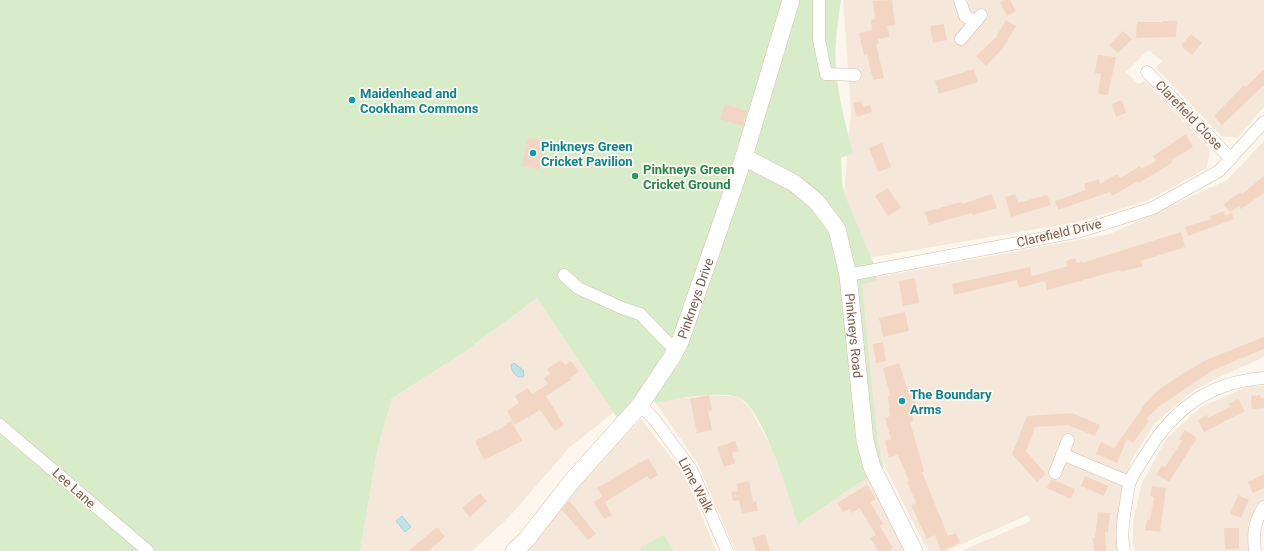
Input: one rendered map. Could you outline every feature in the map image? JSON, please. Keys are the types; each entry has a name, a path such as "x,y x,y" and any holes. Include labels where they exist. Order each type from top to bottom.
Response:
{"street":[{"name":"Pinkneys Drive","path":"514,551 526,540 572,480 640,405 676,349 744,157 791,0"},
{"path":"820,0 819,40 826,74 855,75"},
{"path":"960,0 965,16 978,18 961,39"},
{"name":"Clarefield Close","path":"1146,72 1231,159"},
{"name":"Clarefield Drive","path":"848,275 1081,231 1153,208 1220,171 1264,122"},
{"name":"Pinkneys Road","path":"744,157 794,183 816,202 837,229 848,275 865,441 872,467 914,551"},
{"path":"564,275 578,288 622,308 640,314 667,342 676,349"},
{"path":"1124,551 1124,518 1130,482 1158,434 1185,408 1222,386 1248,379 1264,378"},
{"name":"Lime Walk","path":"640,405 654,419 691,469 727,551"},
{"name":"Lee Lane","path":"0,424 148,551"},
{"path":"1055,473 1068,440"},
{"path":"1062,454 1130,482"},
{"path":"1255,551 1254,528 1258,516 1264,507"}],"shaded area":[{"path":"843,0 1264,0 1264,107 1237,138 1221,136 1156,68 1162,61 1148,50 1126,72 1138,84 1145,81 1210,149 1207,168 1149,200 1078,222 856,260 842,219 851,110"},
{"path":"1264,141 1264,357 1219,377 1193,391 1155,423 1131,461 1123,489 1117,551 961,551 1031,521 1028,515 946,551 928,551 885,467 876,439 861,280 1110,234 1227,180"},
{"path":"537,298 614,412 569,448 509,517 472,551 360,551 378,446 391,399 464,352"},
{"path":"1249,386 1264,386 1264,500 1258,504 1248,524 1249,551 1135,551 1133,546 1133,521 1142,483 1166,439 1201,407"},
{"path":"716,395 739,397 750,408 771,447 793,505 798,525 870,475 912,551 735,551 698,464 656,403 673,399"},
{"path":"641,419 685,475 716,551 522,551 566,495"}],"green space":[{"path":"0,0 841,0 836,43 836,68 840,101 853,153 841,158 842,183 846,198 873,262 877,281 862,284 878,442 884,468 854,486 798,525 782,476 766,435 757,417 747,404 738,397 730,395 697,396 656,403 647,396 620,422 537,298 464,352 391,399 378,446 360,551 154,551 0,420"},
{"path":"0,428 144,551 0,551"},
{"path":"664,535 673,551 642,551 640,548"}],"water":[{"path":"514,363 523,370 523,377 518,377 512,371 511,365"},
{"path":"402,516 411,527 405,532 396,521"}],"building":[{"path":"892,0 895,25 887,26 890,37 878,39 879,44 876,44 884,78 873,80 867,54 864,55 859,33 872,30 871,20 875,19 873,1"},
{"path":"1004,0 1010,0 1016,11 1007,16 1000,3"},
{"path":"1006,20 1016,26 1003,48 986,66 976,56 996,37"},
{"path":"1177,21 1176,37 1136,38 1137,22"},
{"path":"944,24 947,40 933,43 930,26"},
{"path":"1123,31 1132,39 1118,53 1109,45"},
{"path":"1191,34 1202,43 1192,55 1182,47 1182,44"},
{"path":"1098,55 1116,57 1108,95 1098,94 1101,74 1095,73"},
{"path":"974,69 978,82 939,94 935,81"},
{"path":"1264,69 1264,85 1222,125 1214,116 1244,85 1246,87"},
{"path":"1122,100 1126,113 1116,117 1112,104"},
{"path":"861,101 863,107 870,105 872,112 857,117 853,103"},
{"path":"725,104 747,111 743,126 720,119"},
{"path":"1186,134 1193,147 1171,160 1173,162 1139,183 1138,181 1112,196 1110,192 1058,210 1055,201 1086,190 1084,184 1099,179 1100,184 1117,174 1120,178 1140,166 1141,169 1156,161 1153,156"},
{"name":"Pinkneys Green Cricket Pavilion","path":"528,138 544,141 539,169 522,166"},
{"path":"882,143 891,167 878,172 869,148"},
{"path":"1264,176 1264,193 1241,209 1239,206 1230,212 1224,204 1241,192 1242,194"},
{"path":"888,188 901,208 888,216 875,196"},
{"path":"992,194 997,208 973,215 972,213 929,225 925,212 961,202 962,204"},
{"path":"1015,194 1018,203 1047,195 1051,205 1011,217 1005,197"},
{"path":"1224,211 1225,215 1232,213 1234,219 1188,236 1185,227 1211,219 1210,216"},
{"path":"1181,232 1185,247 1141,261 1143,266 1121,272 1120,270 1047,290 1045,281 1019,288 1017,280 954,295 952,284 1030,267 1032,276 1068,266 1066,261 1075,258 1077,263 1082,261 1082,263"},
{"path":"915,278 919,303 903,306 899,281"},
{"path":"905,312 909,331 883,337 879,318"},
{"path":"1264,337 1264,349 1213,370 1160,406 1146,419 1149,421 1133,443 1127,439 1117,463 1096,454 1101,442 1114,448 1142,409 1141,408 1157,391 1177,377 1206,360"},
{"path":"883,342 886,361 876,363 873,344"},
{"path":"561,360 565,365 571,361 579,372 570,378 571,380 546,396 564,425 555,431 540,410 515,425 507,411 519,403 515,396 528,388 532,394 548,384 544,378 550,374 547,369"},
{"path":"899,363 909,394 913,393 916,404 912,405 913,422 910,422 924,471 922,472 948,536 956,533 960,543 941,551 935,535 927,539 911,505 916,503 898,455 889,457 885,441 891,439 885,418 890,416 888,396 890,395 883,368"},
{"path":"709,395 712,410 708,411 712,430 697,433 690,399"},
{"path":"1260,395 1261,398 1264,398 1264,408 1252,409 1251,396"},
{"path":"1238,399 1245,411 1204,432 1198,420 1207,415 1208,418 1230,407 1229,404"},
{"path":"1072,413 1100,425 1095,436 1068,425 1035,427 1026,451 1046,474 1037,482 1012,454 1027,416"},
{"path":"512,421 522,441 484,460 475,441 504,427 503,426"},
{"path":"1185,430 1197,438 1169,482 1156,474 1162,466 1165,467 1182,441 1179,439"},
{"path":"735,441 739,451 732,453 735,463 724,467 717,447"},
{"path":"648,458 658,475 650,480 647,476 605,502 597,488"},
{"path":"1264,474 1264,488 1253,493 1248,482"},
{"path":"1085,476 1108,486 1104,496 1081,486"},
{"path":"1051,479 1075,489 1071,499 1047,488"},
{"path":"749,481 753,502 756,501 758,511 742,513 739,500 733,501 731,492 738,491 736,484"},
{"path":"867,485 876,499 870,502 883,524 880,526 893,548 888,551 878,551 870,538 876,535 860,508 851,513 849,509 843,512 837,503"},
{"path":"1152,486 1166,488 1160,532 1145,530 1147,520 1150,520 1154,497 1150,496"},
{"path":"480,493 487,501 470,517 462,508"},
{"path":"1238,495 1249,500 1241,518 1230,514"},
{"path":"602,497 612,515 604,519 594,502"},
{"path":"569,500 596,534 588,540 562,510"},
{"path":"1098,512 1110,513 1108,533 1105,532 1106,551 1094,551 1093,538 1095,538"},
{"path":"437,527 445,537 428,551 408,551"},
{"path":"1224,528 1239,528 1239,549 1225,549"},
{"path":"765,534 770,551 756,551 752,538"}],"place":[{"name":"Maidenhead and Cookham Commons","path":"352,100"},
{"name":"Pinkneys Green Cricket Pavilion","path":"533,153"},
{"name":"Pinkneys Green Cricket Ground","path":"635,176"},
{"name":"The Boundary Arms","path":"902,401"}]}
